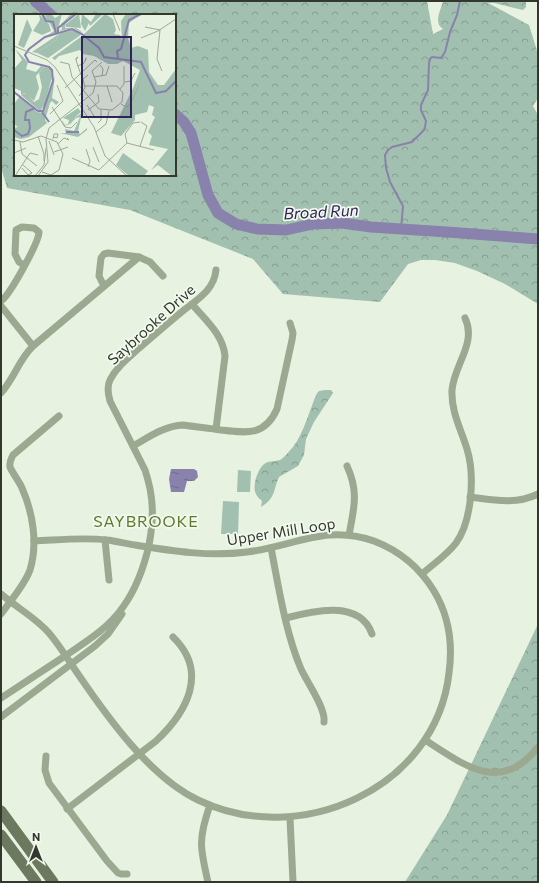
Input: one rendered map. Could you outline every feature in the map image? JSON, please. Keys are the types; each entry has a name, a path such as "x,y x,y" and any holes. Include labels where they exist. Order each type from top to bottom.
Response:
{"main road":[{"path":"1,812 53,882"},
{"path":"1,835 36,882"}],"street":[{"path":"1,301 8,295 38,240 39,232 34,228 22,227 18,228 16,232 15,254 19,262 24,265"},
{"path":"104,286 99,276 102,256 108,253 139,257 150,262 163,276"},
{"path":"1,393 14,377 21,360 33,346 139,257"},
{"name":"Saybrooke Drive","path":"1,717 71,665 108,634 121,616 140,574 148,547 151,532 153,502 145,470 110,401 108,390 109,381 120,366 156,333 211,287 216,270"},
{"path":"192,304 217,333 223,342 225,349 216,429"},
{"path":"1,306 33,346"},
{"path":"422,574 449,551 461,535 466,524 470,497 471,472 464,438 456,421 452,401 454,382 468,341 468,328 465,318"},
{"path":"133,446 166,428 175,426 183,425 244,433 259,430 266,425 277,409 292,340 290,323"},
{"path":"1,614 21,587 30,570 34,541 28,502 10,463 13,455 59,416"},
{"path":"347,466 353,480 355,494 350,535"},
{"path":"470,497 512,501 527,499 538,494"},
{"name":"Upper Mill Loop","path":"1,594 41,624 139,754 157,772 193,798 241,815 290,818 329,810 354,800 369,792 405,763 425,740 436,719 446,691 450,662 451,643 444,610 432,587 422,574 406,558 374,541 350,535 331,534 313,536 271,548 227,554 189,553 105,540 34,541"},
{"path":"105,540 109,580"},
{"path":"271,548 286,618 297,658 324,713 324,722"},
{"name":"Saybrooke Drive","path":"1,698 90,639 105,627 128,600"},
{"path":"286,618 314,611 342,611 354,615 364,621 368,625 372,634"},
{"path":"67,809 139,754 161,736 174,722 189,697 191,678 188,658 180,644 173,637"},
{"path":"425,740 477,771 490,773 506,771 519,765 531,756 538,747"},
{"path":"46,756 45,770 49,783 107,861 118,873 127,874"},
{"path":"208,882 200,844 203,824 210,805"},
{"path":"290,818 293,882"}],"green space":[{"path":"1,1 427,1 433,34 443,29 438,23 438,20 443,1 526,1 526,7 523,10 488,3 529,25 538,54 538,98 533,106 538,115 538,304 505,284 477,271 455,263 435,260 421,260 408,264 380,302 283,294 253,259 130,210 7,188 1,167"},
{"path":"331,390 333,393 314,422 306,439 304,455 298,466 279,477 272,497 261,507 262,501 256,495 255,491 256,479 259,471 265,463 282,459 293,447 303,428 316,395 319,391"},
{"path":"238,470 251,471 250,492 237,492"},
{"path":"223,501 239,502 238,534 221,534"},
{"path":"538,624 538,882 405,882 447,815"}],"water":[{"path":"171,469 194,469 197,471 198,477 194,481 187,481 184,492 171,492 169,479"}],"waterway":[{"name":"Broad Run","path":"35,1 50,14"},
{"path":"401,229 403,206 390,182 386,168 385,155 392,147 412,142 424,130 426,121 421,110 421,105 428,90 430,59 432,57 441,58 445,52 460,1"},
{"name":"Broad Run","path":"176,115 184,122 191,133 208,195 218,213 236,224 257,229 286,230 313,224 342,223 371,227 538,239"}],"district":[{"name":"SAYBROOKE","path":"146,520"}]}
